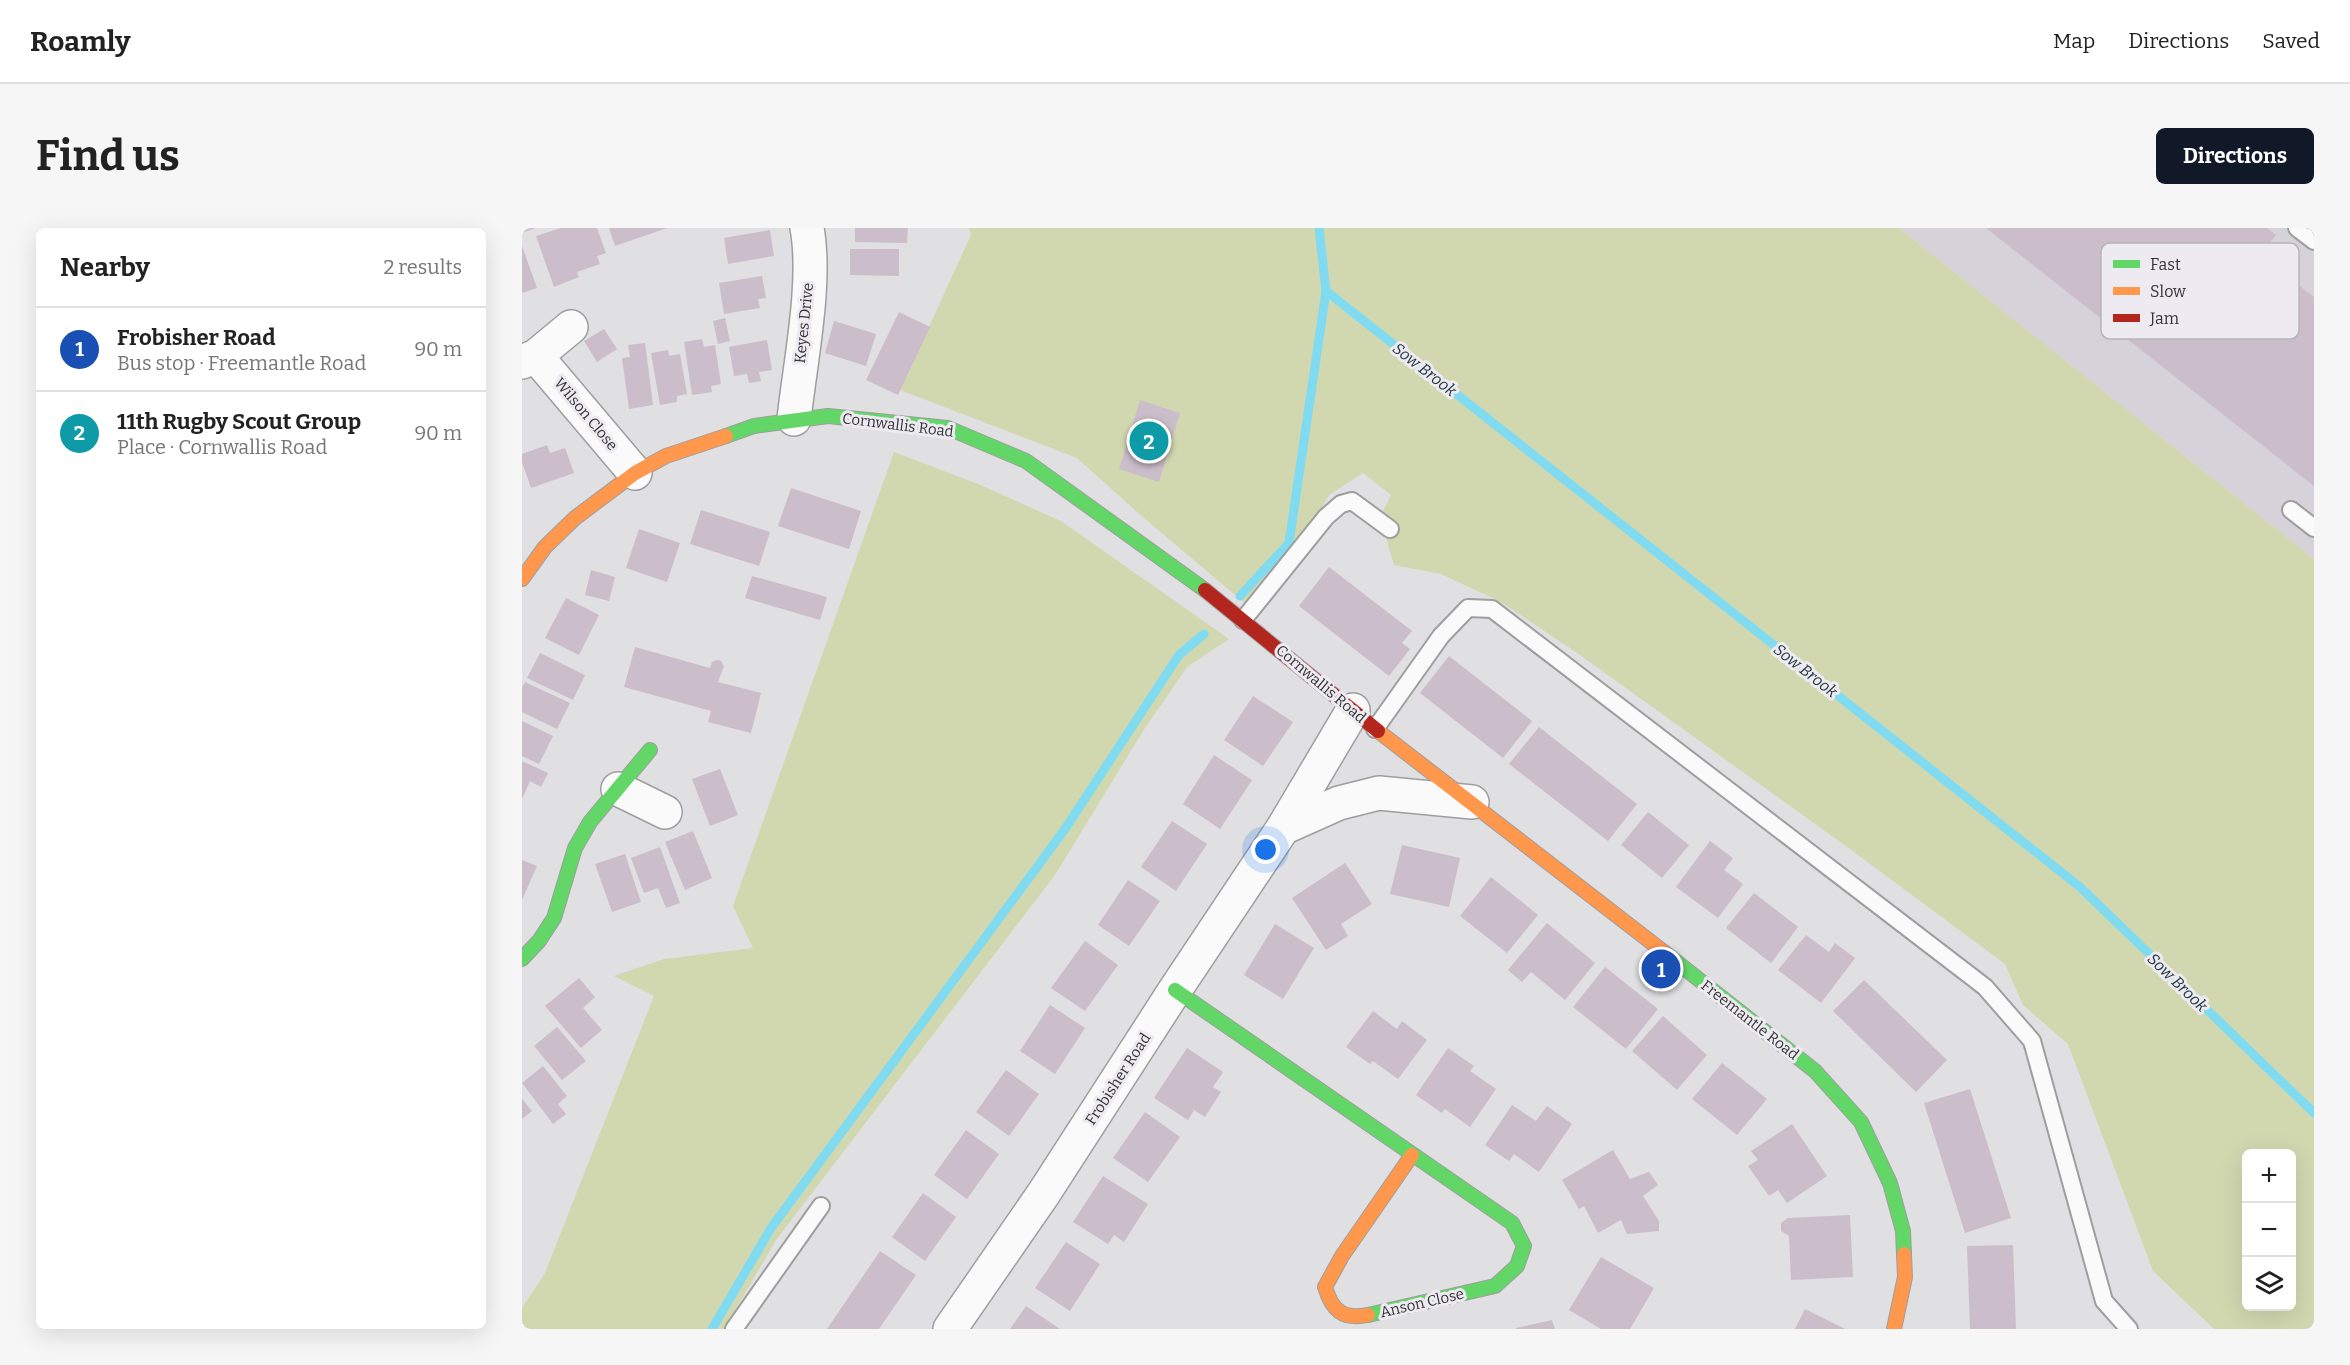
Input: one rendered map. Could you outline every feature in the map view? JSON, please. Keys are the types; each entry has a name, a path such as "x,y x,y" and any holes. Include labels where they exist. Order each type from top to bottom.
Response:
{"street":[{"name":"Keyes Drive","path":"794,419 808,298 810,247 807,228"},
{"name":"Wilson Close","path":"571,327 529,359 636,473"},
{"name":"Cornwallis Road","path":"522,579 545,547 575,518 636,473 666,456 754,426 794,419 839,417 948,428 1026,461 1194,581 1364,720"},
{"name":"Freemantle Road","path":"1364,720 1815,1071 1861,1122 1890,1183 1903,1231 1905,1277 1894,1329"},
{"name":"Frobisher Road","path":"950,1329 1044,1193 1283,828 1364,720"},
{"path":"522,957 539,941 554,918 575,848 590,822 650,750"},
{"path":"618,789 665,812"},
{"path":"1283,828 1339,803 1379,793 1472,802"},
{"name":"Anson Close","path":"1175,990 1412,1155 1497,1210 1512,1223 1524,1246 1517,1266 1495,1286 1358,1317 1341,1314 1331,1307 1325,1287 1342,1256 1412,1155"}],"lane":[{"path":"2297,228 2314,241"},
{"path":"1243,620 1326,517 1341,504 1352,501 1390,529"},
{"path":"2291,510 2314,528"},
{"path":"1364,720 1468,608 1492,609 1985,987 2032,1041 2104,1301 2129,1329"},
{"path":"737,1328 821,1206"}],"shaded area":[{"path":"1899,228 2314,228 2314,559"}],"green space":[{"path":"969,228 1899,228 2314,559 2314,1329 2214,1329 2153,1271 2068,1044 2023,1005 2005,964 1850,849 1580,655 1501,602 1441,574 1394,565 1380,518 1391,495 1363,473 1329,495 1259,615 1077,458 900,390 971,235"},
{"path":"894,452 978,484 1061,521 1229,639 1187,667 1143,731 1055,875 776,1240 724,1329 522,1329 522,1308 545,1273 654,996 614,976 664,959 753,948 733,906"}],"building":[{"path":"522,228 536,228 522,233"},
{"path":"561,228 597,228 606,253 597,256 600,264 577,272 579,277 554,287 536,236"},
{"path":"609,228 667,228 615,246"},
{"path":"855,228 908,228 907,243 855,242"},
{"path":"1986,228 2267,228 2276,235 2270,243 2101,243 2101,318"},
{"path":"770,230 774,256 728,264 724,238"},
{"path":"522,246 537,288 522,293"},
{"path":"850,249 899,249 899,276 850,275"},
{"path":"762,276 766,298 758,299 760,308 724,314 719,283"},
{"path":"2299,285 2314,297 2314,486 2127,339 2299,339"},
{"path":"899,312 930,327 898,395 866,380"},
{"path":"725,318 730,341 718,344 713,321"},
{"path":"834,321 876,334 866,366 825,353"},
{"path":"604,329 617,349 597,362 584,341"},
{"path":"702,339 704,347 715,345 721,384 711,386 712,392 692,395 684,342"},
{"path":"767,340 772,370 759,372 761,381 749,383 747,374 734,376 729,347"},
{"path":"645,343 653,405 629,409 622,358 630,357 628,345"},
{"path":"668,350 669,356 680,354 687,394 677,396 677,402 660,405 651,353"},
{"path":"1140,400 1180,413 1159,482 1119,469"},
{"path":"547,445 550,453 565,448 574,473 531,488 522,462 522,454"},
{"path":"791,488 861,511 849,549 778,526"},
{"path":"701,510 770,532 759,566 690,544"},
{"path":"639,529 680,543 667,582 626,568"},
{"path":"1329,567 1412,631 1402,643 1410,649 1389,676 1299,606"},
{"path":"591,570 615,577 609,601 585,595"},
{"path":"752,576 827,597 820,620 745,598"},
{"path":"566,598 599,615 579,655 545,638"},
{"path":"635,647 710,668 712,662 721,661 724,666 718,682 761,693 751,733 708,722 711,711 624,687"},
{"path":"540,653 585,675 573,700 527,678"},
{"path":"1449,656 1532,721 1503,758 1420,693"},
{"path":"525,682 570,703 557,729 522,712 522,688"},
{"path":"1253,696 1293,722 1263,766 1224,740"},
{"path":"522,721 553,736 539,764 522,756"},
{"path":"1539,727 1637,804 1608,841 1509,764"},
{"path":"1214,755 1252,780 1220,829 1183,804"},
{"path":"522,761 548,773 541,787 530,781 522,799"},
{"path":"720,769 738,815 710,826 692,779"},
{"path":"1648,812 1689,845 1662,878 1621,845"},
{"path":"1172,821 1207,844 1176,891 1141,867"},
{"path":"693,831 712,878 685,890 665,842"},
{"path":"1710,841 1733,858 1724,870 1743,884 1718,918 1676,887"},
{"path":"1402,845 1460,858 1449,907 1390,894"},
{"path":"660,847 680,903 666,908 658,888 644,893 631,858"},
{"path":"625,854 641,902 612,912 595,864"},
{"path":"522,860 537,866 522,900"},
{"path":"1345,863 1372,904 1341,924 1348,936 1326,950 1292,898"},
{"path":"1491,877 1538,915 1507,953 1460,916"},
{"path":"1128,880 1160,901 1129,946 1098,925"},
{"path":"1754,893 1798,927 1771,963 1726,928"},
{"path":"1547,923 1595,963 1565,1000 1531,972 1522,982 1508,970"},
{"path":"1275,924 1314,948 1283,999 1244,975"},
{"path":"1806,935 1829,952 1835,943 1855,958 1821,1003 1778,970"},
{"path":"1085,941 1118,965 1085,1011 1051,988"},
{"path":"1605,967 1658,1009 1626,1049 1573,1007"},
{"path":"579,978 595,997 583,1008 602,1030 581,1048 545,1006"},
{"path":"1864,980 1947,1060 1916,1092 1833,1011"},
{"path":"1050,1005 1085,1028 1055,1074 1020,1051"},
{"path":"1373,1011 1397,1029 1402,1021 1427,1040 1398,1079 1373,1061 1370,1064 1346,1047"},
{"path":"1663,1016 1707,1055 1677,1090 1632,1051"},
{"path":"557,1027 586,1061 562,1080 534,1046"},
{"path":"1187,1048 1223,1072 1213,1087 1221,1092 1205,1117 1194,1110 1188,1120 1154,1098"},
{"path":"1448,1048 1474,1066 1470,1071 1496,1089 1470,1127 1445,1109 1442,1113 1416,1095"},
{"path":"1722,1063 1767,1099 1737,1135 1692,1099"},
{"path":"543,1066 567,1096 558,1104 566,1114 553,1124 522,1083"},
{"path":"1006,1070 1039,1094 1009,1136 976,1112"},
{"path":"1970,1089 2011,1218 1965,1233 1924,1103"},
{"path":"522,1099 532,1111 522,1119"},
{"path":"1512,1105 1536,1121 1547,1106 1572,1124 1539,1172 1514,1154 1509,1161 1485,1145"},
{"path":"1145,1112 1180,1137 1148,1182 1113,1158"},
{"path":"1792,1124 1827,1176 1787,1203 1778,1190 1769,1196 1748,1166 1758,1160 1751,1151"},
{"path":"966,1130 999,1154 967,1199 934,1175"},
{"path":"1613,1150 1630,1179 1649,1172 1658,1185 1643,1196 1659,1221 1659,1231 1627,1234 1621,1220 1598,1233 1584,1206 1579,1209 1562,1180"},
{"path":"1103,1176 1148,1204 1124,1242 1114,1235 1108,1244 1073,1222"},
{"path":"923,1193 956,1217 925,1261 892,1237"},
{"path":"1850,1215 1853,1277 1791,1280 1789,1236 1781,1231 1781,1223 1788,1218"},
{"path":"1066,1242 1100,1264 1070,1311 1035,1288"},
{"path":"2013,1245 2016,1329 1970,1329 1967,1246"},
{"path":"880,1251 916,1275 879,1329 827,1329"},
{"path":"1601,1257 1654,1288 1630,1329 1601,1329 1569,1310"},
{"path":"1026,1306 1060,1329 1010,1329"},
{"path":"1805,1309 1845,1329 1795,1329"},
{"path":"1552,1320 1555,1329 1516,1329 1516,1328"}],"waterway":[{"name":"Sow Brook","path":"1319,228 1326,291 2080,887 2314,1113"},
{"path":"1240,596 1289,543 1326,291"},
{"path":"712,1329 771,1228 1065,829 1179,655 1204,634"}],"traffic: fast":[{"path":"726,436 754,426 828,416 948,428 1026,461 1205,590"},
{"path":"522,959 539,941 554,918 575,848 590,822 650,750"},
{"path":"1669,956 1815,1071 1861,1122 1890,1183 1903,1231 1904,1254"},
{"path":"1175,990 1512,1223 1524,1246 1517,1266 1495,1286 1368,1315"}],"traffic: slow":[{"path":"522,579 545,547 575,518 635,473 666,456 726,436"},
{"path":"1378,731 1669,956"},
{"path":"1368,1315 1351,1316 1339,1312 1331,1302 1325,1287 1342,1256 1412,1155"},
{"path":"1894,1329 1905,1277 1904,1254"}],"traffic: jam":[{"path":"1205,590 1378,731"}],"place":[{"name":"11th Rugby Scout Group","path":"1149,441"},
{"name":"Frobisher Road","path":"1661,969"}]}
